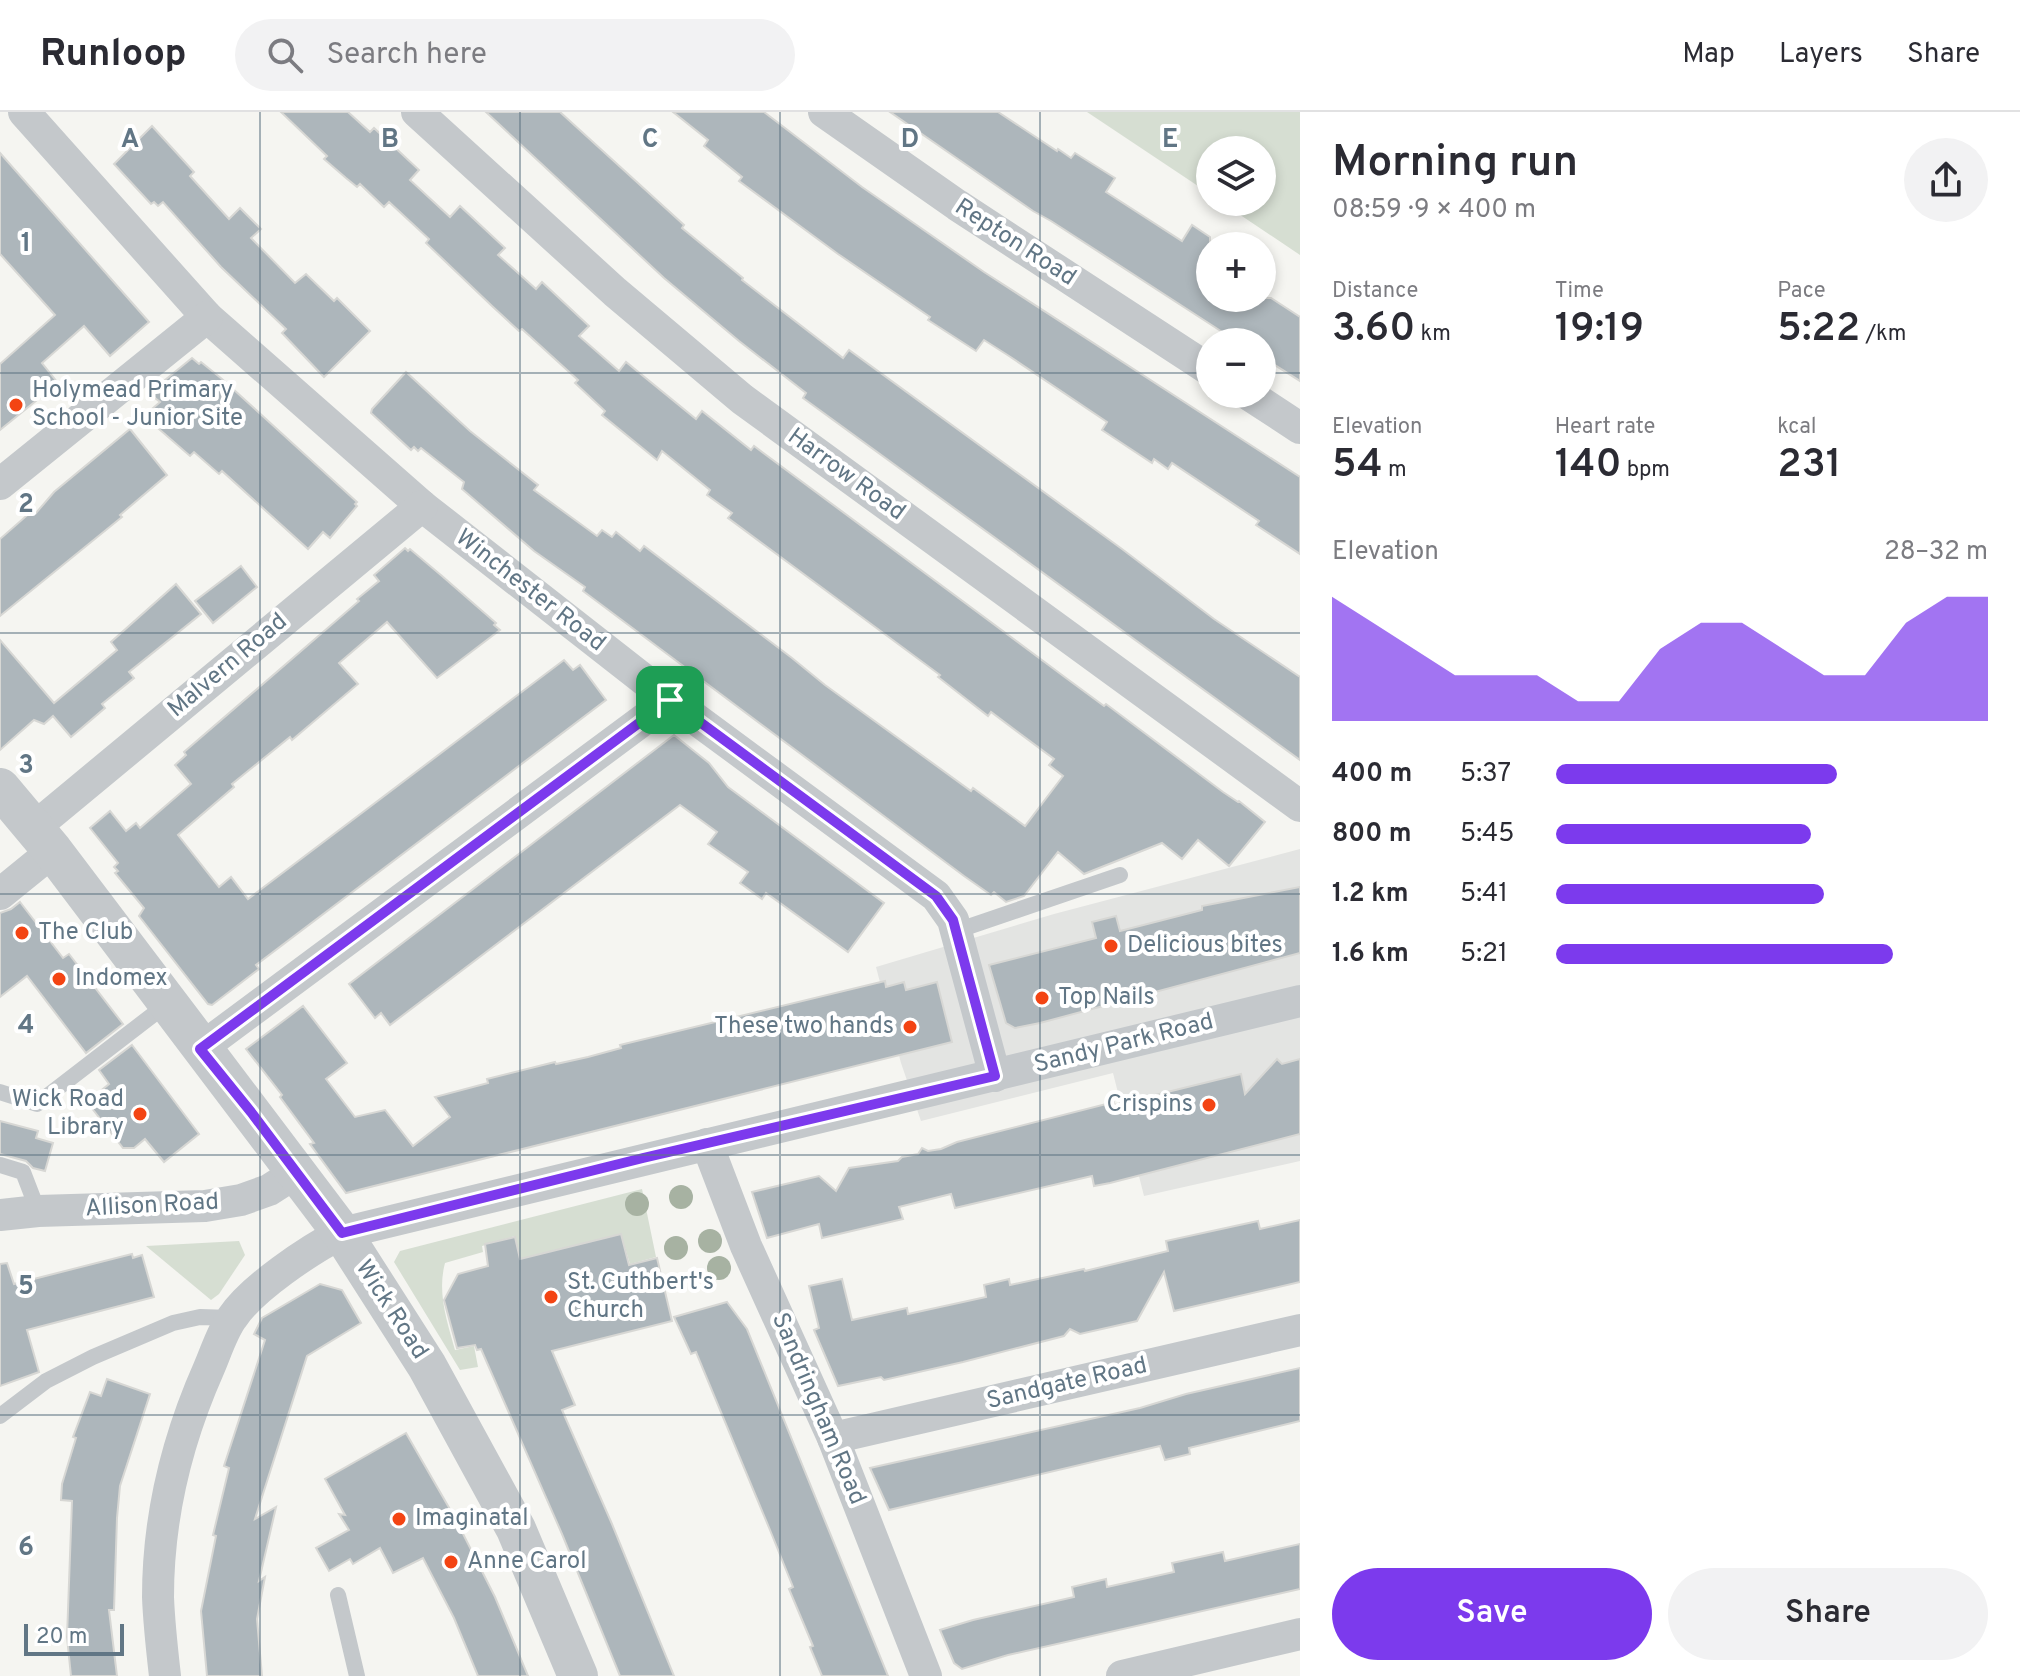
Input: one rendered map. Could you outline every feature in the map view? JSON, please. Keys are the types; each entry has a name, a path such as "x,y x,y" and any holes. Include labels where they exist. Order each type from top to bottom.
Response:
{"street":[{"name":"Winchester Road","path":"24,112 207,317 422,506 670,700 936,896 953,920 995,1076"},
{"name":"Harrow Road","path":"417,112 615,292 742,399 1300,806"},
{"name":"Repton Road","path":"824,112 957,205 1196,361"},
{"path":"0,484 207,317"},
{"path":"1269,408 1300,428"},
{"name":"Malvern Road","path":"0,894 44,839 422,506"},
{"path":"200,1049 670,700"},
{"name":"Wick Road","path":"0,788 44,839 342,1233 427,1366 516,1529 578,1676"},
{"name":"Sandy Park Road","path":"231,1318 254,1293 323,1243 342,1233 1300,1001"},
{"name":"Sandringham Road","path":"707,1144 746,1246 833,1438 926,1676"},
{"name":"Allison Road","path":"0,1215 205,1206 241,1200 269,1190 297,1172"},
{"path":"165,1676 158,1598 164,1516 179,1447 198,1393 231,1318"},
{"name":"Sandgate Road","path":"833,1438 1300,1330"},
{"path":"1122,1676 1300,1634"}],"lane":[{"path":"956,931 1120,875"},
{"path":"0,1092 37,1104 167,1004"},
{"path":"0,1165 23,1172 38,1211"},
{"path":"0,1416 46,1381 160,1328 200,1317 231,1318"},
{"path":"338,1595 357,1676"}],"shaded area":[{"path":"1087,112 1300,112 1300,255 1276,239 1276,232 1266,232 1242,216 1276,216 1276,136 1196,136 1196,185"},
{"path":"1300,849 1300,1161 1144,1196 1113,1073 921,1121 901,1063 876,967 1054,914"},
{"path":"642,1189 656,1257 630,1264 621,1234 519,1260 515,1236 482,1246 483,1252 445,1263 443,1296 455,1350 474,1346 478,1367 460,1370 394,1262 400,1251"},
{"path":"239,1241 245,1255 219,1294 211,1300 146,1246"}],"building":[{"path":"281,112 348,112 370,132 374,128 419,170 410,180 450,217 460,206 505,248 498,255 536,289 542,282 589,326 579,336 619,371 626,362 696,419 702,411 751,450 754,446 1265,822 1229,866 1198,840 1182,859 1162,843 1084,874 1058,852 1024,896 1006,902 964,876 583,591 585,587 534,551 462,489 464,482 421,448 411,450 371,413 372,409 406,372 470,431 538,485 534,490 597,536 602,530 612,537 616,532 640,551 644,546 825,685 971,791 973,788 1025,826 1063,776 1049,765 1054,759 991,712 988,716 938,677 940,675 728,518 732,513 707,495 710,490 662,451 657,460 602,415 605,411 575,383 578,380 492,306 426,243 429,239 389,202 384,207 360,184 357,187 346,178"},
{"path":"486,112 560,112 684,225 682,228 742,280 843,358 849,350 1214,619 1300,677 1300,760 803,398 806,393 664,278"},
{"path":"673,112 764,112 862,187 984,272 1300,477 1300,554 1256,525 1259,521 1172,463 1168,469 1154,459 1152,463 1102,430 1107,422 984,340 976,351 928,320 930,317 739,181 742,177 704,146 708,140"},
{"path":"890,112 998,112 1057,151 1071,158 1075,153 1115,178 1106,192 1182,241 1192,225 1202,232 1196,232 1196,312 1276,312 1276,301 1300,317 1300,381 1276,366 1276,328 1216,328 1033,211"},
{"path":"152,126 194,172 190,176 229,219 240,208 261,229 251,238 295,283 306,274 334,301 337,298 370,331 324,377 282,333 286,329 221,267 163,202 158,206 154,202 151,204 114,164"},
{"path":"0,153 149,322 110,356 84,326 42,363 58,383 0,430 0,364 55,315 0,254"},
{"path":"192,358 222,379 357,502 357,506 330,538 323,532 308,549 222,471 219,474 194,452 190,456 144,416 160,402 149,393"},
{"path":"130,429 167,475 120,515 122,517 0,616 0,539 33,510 36,513 54,492"},
{"path":"405,548 442,576 500,630 437,678 387,622 339,663 358,684 292,740 290,737 232,784 234,787 178,835 219,887 231,877 248,899 564,660 573,670 580,665 606,700 256,965 259,969 212,1005 208,1004 139,916 144,908 115,873 118,871 114,867 118,863 90,828 110,811 126,831 136,823 140,828 191,784 175,765 186,755 184,752 359,601 357,599 379,581 374,575"},
{"path":"241,566 257,587 213,623 195,601"},
{"path":"176,584 201,614 129,672 134,678 102,704 105,708 71,737 53,716 44,724 34,720 0,750 0,640 54,703 117,650 111,642"},
{"path":"674,735 709,763 728,787 884,903 848,952 766,893 762,899 740,883 748,872 708,844 717,832 680,805 390,1025 381,1013 375,1018 349,984"},
{"path":"1300,887 1300,953 1040,1023 1015,1028 1006,1023 989,965 1096,938 1092,922 1116,916 1120,931 1202,910 1202,906"},
{"path":"20,902 63,958 69,954 123,1024 86,1053 27,976 0,997 0,913"},
{"path":"885,981 886,987 904,982 906,990 937,982 952,1042 346,1193 310,1144 314,1143 280,1097 282,1095 246,1049 303,1006 347,1063 326,1079 355,1117 385,1110 413,1146 450,1117 435,1097 488,1083 487,1079 588,1057 621,1048 620,1045"},
{"name":"Wick Road Library","path":"132,1045 199,1134 164,1162 145,1139 134,1148 123,1148 87,1102 109,1084 99,1070"},
{"path":"1277,1059 1282,1064 1300,1059 1300,1134 1110,1183 1094,1186 1092,1176 955,1208 951,1194 899,1207 903,1219 822,1238 819,1224 767,1238 752,1192 819,1176 836,1191 849,1168 898,1161 902,1157 918,1154 922,1148 928,1151 941,1149 957,1142 1114,1102 1114,1105 1241,1074 1245,1094"},
{"path":"0,1121 38,1131 36,1138 53,1143 45,1171 33,1168 26,1161 0,1154"},
{"path":"1300,1220 1300,1282 1174,1311 1164,1272 1137,1321 1080,1334 1070,1329 1064,1336 884,1380 881,1377 838,1386 814,1330 819,1328 809,1286 842,1279 852,1320 907,1308 908,1314 986,1297 984,1285 1009,1279 1010,1285 1168,1251 1166,1241 1258,1221 1260,1229"},
{"path":"621,1234 629,1265 657,1258 672,1321 552,1351 575,1405 562,1410 674,1676 620,1676 481,1349 477,1350 475,1345 457,1348 444,1300 458,1274 488,1266 485,1244 515,1237 520,1259"},
{"path":"132,1254 133,1258 142,1255 154,1297 27,1330 39,1372 0,1386 0,1264 7,1263 14,1284"},
{"path":"320,1284 342,1290 361,1323 307,1356 255,1519 276,1507 259,1581 265,1577 257,1619 262,1676 207,1676 201,1611 216,1536 213,1535 229,1468 224,1466 265,1340 254,1334 262,1318"},
{"path":"727,1302 747,1329 888,1676 822,1676 789,1589 793,1587 770,1530 696,1352 691,1354 674,1317"},
{"path":"1300,1368 1300,1421 1189,1448 1190,1454 1165,1460 1160,1446 889,1510 870,1468 1140,1408 1186,1394"},
{"path":"107,1379 150,1394 120,1486 114,1610 109,1610 117,1676 71,1676 67,1637 72,1501 61,1500 62,1484 76,1438 73,1437 90,1392 101,1396"},
{"path":"406,1433 455,1518 495,1597 528,1676 478,1676 454,1618 423,1558 393,1573 380,1548 353,1564 350,1559 329,1571 316,1548 349,1530 339,1514 345,1515 325,1479"},
{"path":"1300,1544 1300,1589 1008,1655 962,1669 954,1663 940,1630 1074,1597 1072,1587 1106,1579 1107,1587 1174,1572 1172,1563 1223,1552 1225,1561"}],"place":[{"name":"Holymead Primary School - Junior Site","path":"16,405"},
{"name":"The Club","path":"22,933"},
{"name":"Delicious bites","path":"1111,946"},
{"name":"Indomex","path":"59,979"},
{"name":"Top Nails","path":"1042,998"},
{"name":"These two hands","path":"910,1027"},
{"name":"Crispins","path":"1209,1105"},
{"name":"Wick Road Library","path":"140,1114"},
{"name":"St. Cuthbert's Church","path":"551,1297"},
{"name":"Imaginatal","path":"399,1519"},
{"name":"Anne Carol","path":"451,1562"}],"route":[{"path":"670,700 936,896 953,920 995,1076 643,1158 342,1233 200,1049 670,700"}]}
